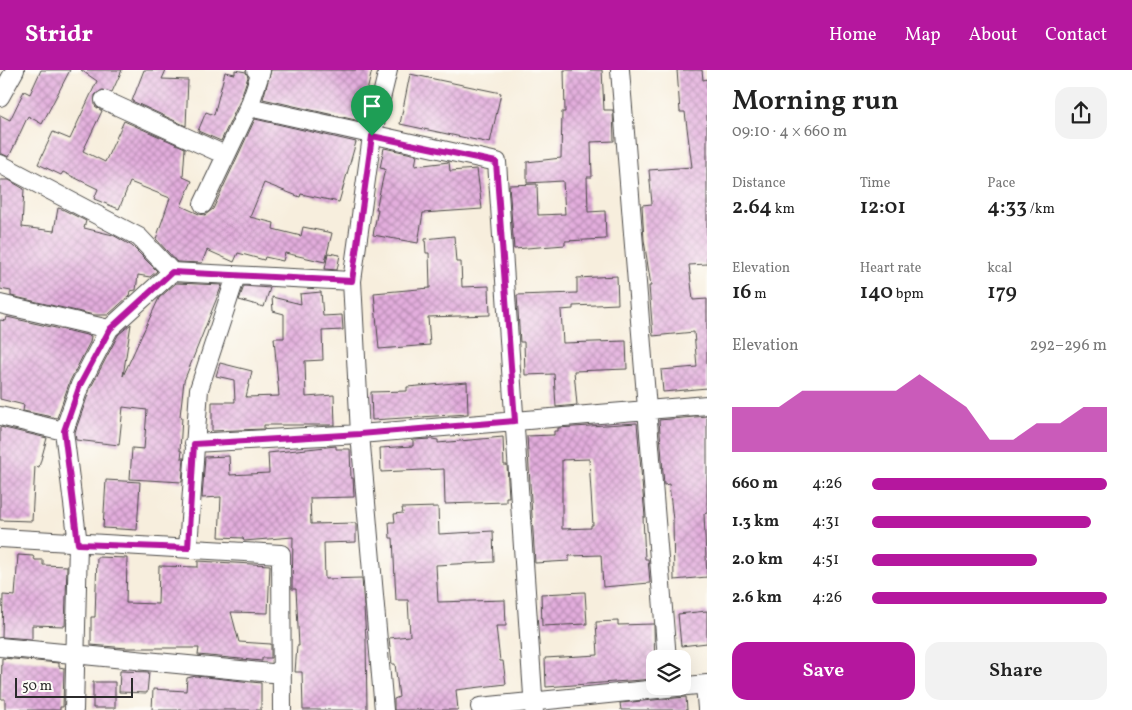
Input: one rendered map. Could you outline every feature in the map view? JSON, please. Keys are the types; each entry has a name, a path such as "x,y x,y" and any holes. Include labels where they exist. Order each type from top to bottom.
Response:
{"street":[{"path":"0,97 15,70"},
{"path":"203,204 249,108 262,71 256,70"},
{"path":"384,710 360,434 352,281 372,136 388,70"},
{"path":"620,70 666,650"},
{"path":"104,100 225,155"},
{"path":"249,108 496,162 534,706"},
{"path":"0,164 139,237 172,272 352,281"},
{"path":"74,710 78,544 64,431 80,385 110,329 172,272"},
{"path":"188,548 199,389 236,276"},
{"path":"0,304 110,329"},
{"path":"194,444 360,434 646,408 707,405"},
{"path":"0,416 64,431"},
{"path":"0,538 78,544 281,554 282,710"},
{"path":"0,647 282,674"},
{"path":"691,686 706,684 707,709"},
{"path":"480,706 534,706 646,691"}],"building":[{"path":"41,70 70,70 42,124 28,116 9,157 0,153 0,115 10,120 24,91 30,94"},
{"path":"81,70 122,70 112,92 102,90 95,95 95,106 102,111 83,151 105,162 124,121 185,148 183,177 192,181 181,206 199,214 205,215 213,209 255,119 356,142 339,202 301,194 300,197 264,183 250,217 274,223 273,229 301,236 303,227 332,233 325,262 285,253 283,261 265,257 264,260 238,253 234,262 207,250 202,263 177,262 156,239 170,198 130,182 119,209 94,199 98,189 63,172 61,175 38,164 53,132 70,139 97,81"},
{"path":"144,70 166,70 162,79 188,80 186,126 132,101"},
{"path":"235,70 246,72 248,77 239,103 221,141 198,131 206,112 214,115 225,72 235,74"},
{"path":"271,70 372,70 360,121 263,99"},
{"path":"564,70 602,70 604,110 613,110 614,141 591,142 592,177 587,177 588,212 605,211 606,239 565,241 565,245 514,249 509,185 537,184 538,215 565,214 563,181 527,183 527,162 561,158 562,112 565,112"},
{"path":"677,70 702,70 703,80 707,79 707,264 689,265 693,300 707,299 707,388 663,392 661,370 697,367 694,332 653,336 649,286 651,286 644,240 642,205 652,204 649,170 692,167 685,112 680,112"},
{"path":"410,74 501,93 490,143 400,124"},
{"path":"384,148 417,155 415,166 449,162 450,171 477,169 482,209 423,213 418,243 373,235 378,209 376,209 385,169 380,168"},
{"path":"0,180 9,180 24,189 22,227 54,231 58,208 62,209 86,221 84,228 113,235 132,246 157,271 150,277 138,275 136,290 130,291 129,296 108,315 94,315 11,296 11,291 0,289"},
{"path":"454,236 456,262 461,262 462,287 489,286 490,315 428,317 430,345 379,349 374,293 430,288 429,253 426,253 425,239"},
{"path":"328,253 340,255 337,270 325,269"},
{"path":"617,276 618,304 573,306 573,309 561,310 563,343 626,341 627,369 574,371 577,405 556,407 554,374 525,375 524,342 520,342 517,295 577,293 577,278"},
{"path":"176,283 222,285 184,381 180,416 182,417 180,451 182,451 181,458 184,458 182,482 130,479 132,448 144,449 147,410 123,407 119,445 76,440 75,432 90,389 118,335 131,324 123,376 159,298"},
{"path":"244,286 270,288 264,307 239,300"},
{"path":"321,292 323,316 342,315 343,330 322,331 323,360 305,361 306,397 334,395 335,425 264,425 264,429 212,431 212,402 235,402 234,380 216,376 220,363 252,371 246,397 279,396 274,338 284,338 284,314 273,311 272,297 301,304 300,294"},
{"path":"7,317 91,336 90,342 70,381 57,418 23,411 24,405 0,399 0,320 6,321"},
{"path":"467,382 468,414 372,420 371,392 407,391 407,387"},
{"path":"707,416 707,513 704,514 707,577 674,580 673,520 669,484 664,485 659,420"},
{"path":"637,423 645,517 643,517 645,559 648,559 650,583 603,587 601,555 569,556 569,561 535,563 527,436 554,435 554,431 558,431 558,428","holes":["589,459 593,525 591,525 591,528 562,529 562,460"]},
{"path":"0,427 47,438 39,467 35,466 32,521 0,520"},
{"path":"503,437 504,465 507,465 509,497 506,497 506,502 445,504 444,469 381,472 380,448 413,446 413,440 432,439 438,440 438,443"},
{"path":"336,446 336,449 350,449 354,497 310,498 311,524 356,523 356,542 324,543 325,579 362,578 366,639 367,710 303,710 302,672 295,672 297,646 299,646 296,589 292,589 293,537 244,541 243,538 219,537 221,497 202,498 205,457 229,456 230,475 269,473 268,453"},
{"path":"106,480 140,482 137,530 103,528"},
{"path":"438,507 439,534 493,531 494,562 436,565 438,602 505,600 506,626 496,626 500,661 503,661 506,684 456,690 458,710 394,710 394,699 399,697 395,664 392,664 389,638 410,636 408,600 396,600 393,538 390,538 389,522 395,522 394,514 403,513 402,508"},
{"path":"18,555 33,556 35,560 43,560 43,565 67,566 65,626 32,625 32,639 2,637 3,595 15,596"},
{"path":"97,557 127,558 126,603 158,604 159,566 198,567 198,561 270,565 268,613 231,612 239,642 271,644 271,658 262,658 262,661 198,655 199,648 127,648 91,645 91,617 95,617"},
{"path":"585,592 587,624 542,626 541,594"},
{"path":"707,611 707,643 681,646 678,614"},
{"path":"618,621 618,625 654,624 654,650 646,650 646,680 546,687 545,658 598,655 596,622"},
{"path":"2,658 59,663 59,667 64,668 63,707 60,707 60,710 5,710 5,699 1,699"},
{"path":"120,671 149,672 147,693 119,692"},
{"path":"196,676 261,683 261,710 152,710 153,689 186,691 187,678"},
{"path":"93,682 115,682 115,708 93,708"},
{"path":"686,697 687,710 621,710 620,703"}],"route":[{"path":"372,136 496,162 515,421 360,434 194,444 188,548 78,544 64,431 80,385 110,329 172,272 352,281 372,136"}]}
